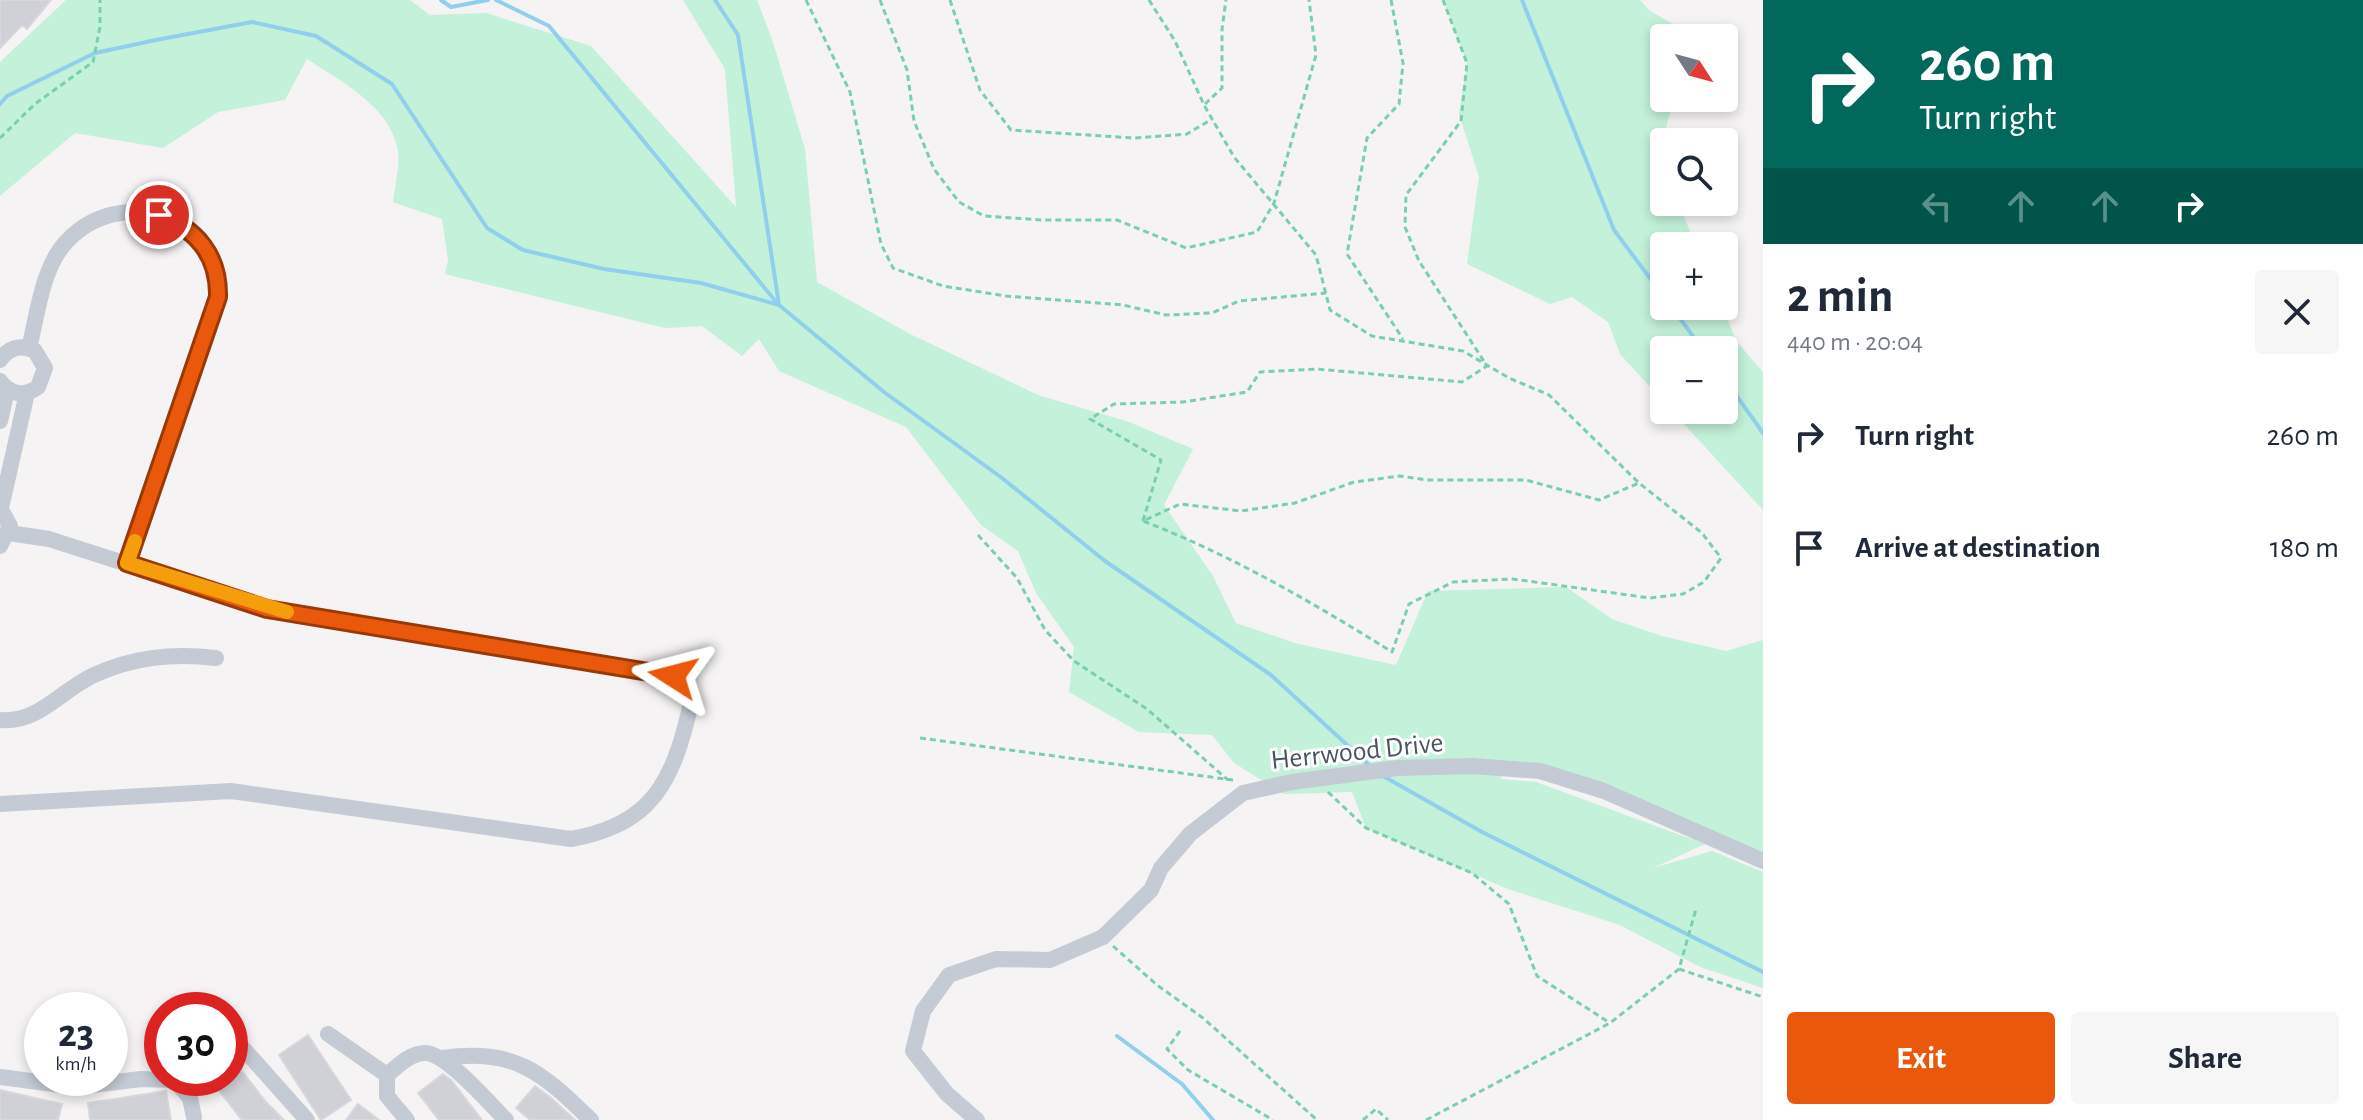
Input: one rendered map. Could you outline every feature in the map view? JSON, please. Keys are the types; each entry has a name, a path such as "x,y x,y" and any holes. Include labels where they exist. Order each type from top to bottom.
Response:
{"street":[{"path":"29,348 49,268 59,251 79,230 103,219 140,212 174,221 202,242 213,263 218,297 127,563"},
{"path":"0,360 9,350 29,348 40,356 45,368 38,387 27,393 4,385 0,421"},
{"path":"0,804 231,791 571,839 610,829 638,813 661,789 676,762 692,699 687,683 681,678 267,609 49,539 4,540 8,519 0,508 27,393"},
{"path":"0,720 31,717 74,686 132,661 180,654 216,658"},
{"name":"Herrwood Drive","path":"977,1120 947,1094 913,1051 923,1011 949,975 996,959 1050,960 1103,937 1151,890 1161,868 1190,834 1243,793 1314,778 1398,768 1472,766 1540,771 1604,791 1763,861"},
{"path":"328,1034 387,1075"},
{"path":"387,1075 409,1057 427,1052 442,1058 506,1120"},
{"path":"248,1054 307,1120"},
{"path":"442,1058 482,1056 504,1059 544,1075 591,1120"},
{"path":"387,1075 387,1096 407,1120"},
{"path":"0,1077 76,1087 141,1079 174,1080 190,1098 195,1119"}],"path":[{"path":"0,138 35,104 93,62 100,27 100,0"},
{"path":"806,0 850,92 881,244 893,268 943,286 1006,296 1109,303 1166,315 1212,313 1239,301 1326,293"},
{"path":"880,0 907,70 914,121 934,169 959,202 984,216 1117,220 1186,248 1257,232 1274,203 1316,55 1309,0"},
{"path":"950,0 980,90 1011,130 1134,138 1187,134 1212,119"},
{"path":"1143,521 1208,546 1248,571 1301,596 1392,652 1409,604 1453,582 1513,579 1650,598 1683,594 1704,582 1721,558 1702,533 1639,483 1549,395 1487,366 1463,351 1372,336 1330,310 1316,255 1234,157 1204,105 1175,41 1149,0"},
{"path":"1204,105 1222,88 1222,29 1226,0"},
{"path":"1391,0 1403,63 1399,104 1367,138 1347,254 1403,340"},
{"path":"1443,0 1467,63 1461,121 1406,195 1405,227 1419,261 1487,366"},
{"path":"1143,521 1161,460 1090,419 1114,404 1183,402 1247,392 1260,372 1317,369 1462,382 1487,366"},
{"path":"1143,521 1180,504 1241,511 1295,503 1354,482 1400,476 1427,480 1526,480 1599,500 1639,483"},
{"path":"920,738 1228,780 1147,709 1074,661 1045,630 1017,578 978,535"},
{"path":"1314,778 1366,828 1472,873 1509,904 1537,976 1610,1023"},
{"path":"1426,1120 1610,1023 1679,969 1696,909"},
{"path":"1103,937 1157,985 1203,1018 1317,1120"},
{"path":"1679,969 1763,997"},
{"path":"1180,1031 1167,1049 1188,1070 1273,1120"},
{"path":"1363,1120 1376,1109 1388,1120"}],"green space":[{"path":"66,0 410,0 430,15 486,13 591,46 736,207 725,69 683,0 757,0 805,149 817,282 910,334 1038,395 1129,422 1193,449 1164,505 1213,576 1236,623 1298,644 1396,665 1428,591 1566,587 1612,619 1662,636 1726,651 1763,640 1763,859 1508,760 1501,779 1536,782 1705,844 1653,868 1712,851 1763,872 1763,988 1700,967 1620,925 1508,889 1366,828 1352,792 1284,794 1234,763 1212,735 1139,732 1069,692 1074,647 1036,593 1018,551 981,525 906,427 779,371 759,339 742,356 702,326 665,328 445,274 448,260 442,219 393,202 398,151 386,121 349,86 307,59 285,100 218,112 163,148 75,133 0,196 0,62"},
{"path":"1443,0 1640,0 1649,10 1673,24 1650,24 1650,112 1670,112 1666,128 1650,128 1650,216 1684,216 1690,232 1650,232 1650,320 1728,320 1734,336 1650,336 1650,387 1620,354 1608,322 1572,297 1550,304 1467,264 1479,177 1459,114 1467,63"},
{"path":"1738,343 1763,372 1763,510 1684,424 1738,424"}],"building":[{"path":"0,0 51,0 27,29 22,25 0,48"},
{"path":"308,1035 351,1100 321,1120 279,1055"},
{"path":"443,1074 482,1120 439,1120 418,1093"},
{"path":"248,1079 284,1120 242,1120 223,1096 248,1096"},
{"path":"535,1086 575,1120 530,1120 516,1108"},
{"path":"0,1090 62,1104 58,1120 0,1120"},
{"path":"144,1094 167,1096 171,1120 90,1120 88,1103"},
{"path":"358,1104 379,1120 346,1120"}],"waterway":[{"path":"441,0 451,7 488,0"},
{"path":"496,0 549,26 777,303"},
{"path":"715,0 738,35 779,305 884,392 1002,478 1105,561 1271,675 1370,766"},
{"path":"1522,0 1614,230 1650,278"},
{"path":"0,104 7,96 95,53 252,22 316,36 392,84 487,228 523,250 604,269 701,283 779,305"},
{"path":"1681,320 1693,336"},
{"path":"1738,398 1763,433"},
{"path":"1383,776 1482,832 1763,972"},
{"path":"1117,1036 1182,1084 1213,1120"}],"slow traffic":[{"path":"135,541 127,563 267,609 287,612"}],"route":[{"path":"159,215 190,230 202,242 213,263 218,297 127,563 267,609 673,676"}]}
